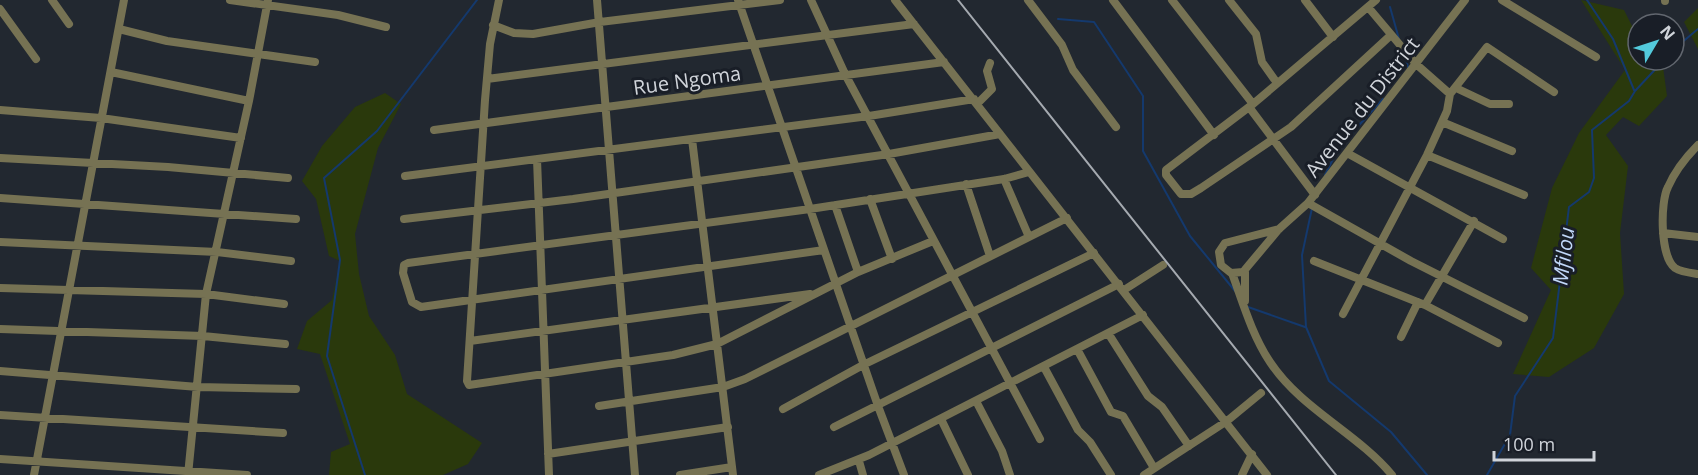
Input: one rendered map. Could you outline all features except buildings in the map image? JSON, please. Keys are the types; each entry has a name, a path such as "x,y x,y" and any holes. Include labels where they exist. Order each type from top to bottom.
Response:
{"street":[{"path":"52,0 69,24"},
{"path":"34,475 91,163 124,0"},
{"path":"230,0 268,2 354,17 386,27"},
{"path":"499,0 493,25 483,124 467,381 469,385 674,355 717,344 858,272 933,241"},
{"path":"597,0 635,475"},
{"path":"493,25 514,33 533,34 600,22 739,3 780,0"},
{"path":"811,0 845,74 1040,439"},
{"path":"895,0 1227,421 1267,475"},
{"path":"1028,0 1062,45 1073,70 1116,127"},
{"path":"1113,0 1214,135"},
{"path":"1172,0 1315,195"},
{"path":"1229,0 1256,34 1262,62 1277,83"},
{"path":"1305,0 1332,37"},
{"path":"1376,0 1251,106 1165,173 1181,194 1191,194 1201,188 1274,140 1391,35"},
{"name":"Avenue du District","path":"1245,308 1245,270 1257,252 1315,195 1466,0"},
{"path":"1502,0 1596,57"},
{"path":"188,473 207,294 268,2"},
{"path":"739,3 863,365 904,475"},
{"path":"1368,7 1416,63 1453,91 1490,104 1509,104"},
{"path":"0,9 36,59"},
{"path":"487,80 829,37 914,24"},
{"path":"119,29 167,41 315,62"},
{"path":"1343,314 1427,155 1453,91 1489,47 1554,92"},
{"name":"Rue Ngoma","path":"434,130 944,62"},
{"path":"405,176 976,101 992,89 987,71 990,63"},
{"path":"111,72 249,101"},
{"path":"0,110 101,118 241,138"},
{"path":"1442,122 1512,151"},
{"path":"404,219 696,182 889,154 1000,134"},
{"path":"680,475 733,471 700,223 692,139"},
{"path":"1698,145 1678,167 1666,189 1663,233 1670,262 1676,268 1698,274"},
{"path":"1347,153 1503,239"},
{"path":"1427,155 1524,195"},
{"path":"0,158 233,172 288,178"},
{"path":"537,159 549,475"},
{"path":"824,250 473,300 416,306 412,302 403,268 408,263 810,209 908,192 1004,179 1029,172"},
{"path":"1004,179 1029,237"},
{"path":"966,184 990,256"},
{"path":"0,198 296,219"},
{"path":"870,199 892,259"},
{"path":"1308,203 1441,277 1524,318"},
{"path":"835,205 858,272"},
{"path":"599,406 723,387 767,370 1067,218"},
{"path":"1401,337 1421,303 1441,277 1474,221"},
{"name":"Avenue du District","path":"1279,229 1233,239 1221,246 1221,265 1232,273 1256,337 1280,374 1392,475"},
{"path":"1663,233 1698,237"},
{"path":"0,242 217,252 291,261"},
{"path":"783,409 863,365 1094,253"},
{"path":"1314,261 1421,303 1498,343"},
{"path":"834,427 990,348 1163,265"},
{"path":"1232,273 1245,270"},
{"path":"0,288 207,294 284,304"},
{"path":"470,341 712,306 814,294"},
{"path":"819,475 859,460 892,444 1143,315"},
{"path":"0,329 60,333 203,336 285,344"},
{"path":"1108,333 1148,396 1164,410 1189,446"},
{"path":"1077,349 1111,412 1123,416 1154,468"},
{"path":"1044,367 1078,430 1090,442 1111,475"},
{"path":"0,371 198,387 296,389"},
{"path":"1144,475 1227,421 1261,393"},
{"path":"976,401 1002,451 1010,475"},
{"path":"0,415 283,433"},
{"path":"941,419 968,475"},
{"path":"548,454 728,427"},
{"path":"1242,475 1252,454"},
{"path":"0,459 188,473 247,475"},
{"path":"859,460 863,475"}],"green space":[{"path":"1581,0 1624,10 1626,14 1626,72 1664,72 1667,96 1639,126 1623,117 1606,135 1628,166 1620,233 1624,294 1594,348 1549,377 1513,374 1551,290 1531,268 1552,188 1579,133 1625,70"},
{"path":"1698,8 1698,49 1686,26 1686,20"},
{"path":"385,93 401,104 378,148 355,234 359,274 369,316 395,355 407,394 482,443 468,464 443,475 329,475 331,452 350,444 320,354 297,349 307,321 332,300 340,261 329,256 316,199 302,181 322,146 355,107"}],"waterway":[{"path":"365,475 327,356 340,260 324,178 377,131 477,0"},
{"path":"1587,0 1613,39 1634,90"},
{"path":"1390,7 1399,39"},
{"path":"1058,19 1094,22 1143,96 1143,151 1190,236 1235,291"},
{"name":"Mfilou","path":"1686,39 1698,29"},
{"path":"1405,56 1408,67"},
{"name":"Mfilou","path":"1487,475 1510,435 1515,396 1553,338 1569,207 1589,192 1594,178 1592,130 1629,101 1653,72"},
{"path":"1325,175 1339,147 1383,99"},
{"path":"1312,208 1302,255 1306,327 1329,381 1391,432 1427,475"},
{"path":"1248,307 1305,327"}],"railway":[{"path":"958,0 1336,475"}]}
